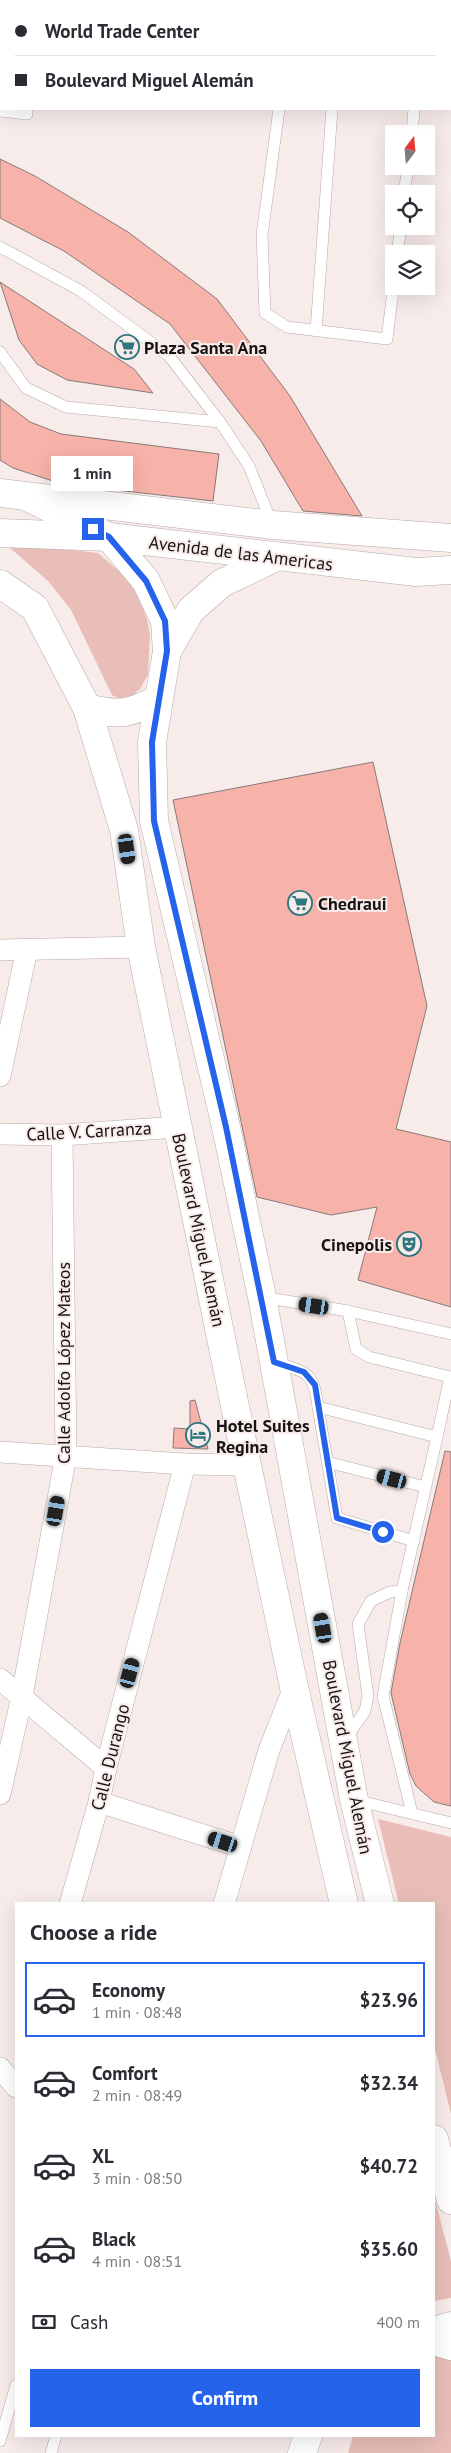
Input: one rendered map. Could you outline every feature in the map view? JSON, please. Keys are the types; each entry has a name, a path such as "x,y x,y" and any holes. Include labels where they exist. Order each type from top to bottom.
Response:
{"main road":[{"path":"0,482 27,497"},
{"name":"Avenida de las Americas","path":"0,493 273,525 451,538"},
{"name":"Boulevard Miguel Alemán","path":"27,497 109,537 146,581 165,621 167,651 152,742 154,821 226,1127 262,1297 354,1800 380,1902"},
{"path":"225,551 228,520"},
{"name":"Avenida de las Americas","path":"0,533 109,537 274,558 416,572 451,570"},
{"path":"167,651 191,610 203,599 222,583 274,558"},
{"name":"Boulevard Miguel Alemán","path":"0,584 35,608 87,708 124,830 141,947 247,1465 294,1687 344,1902"},
{"path":"87,708 108,713 124,714 138,710 158,699"},
{"path":"440,2151 451,2200"},
{"path":"435,2331 451,2326"},
{"path":"435,2341 451,2346"}],"street":[{"path":"0,950 141,947"},
{"path":"0,1076 27,949"},
{"name":"Calle V. Carranza","path":"0,1134 62,1135 178,1127"},
{"name":"Calle Adolfo López Mateos","path":"0,1794 22,1696 66,1455 62,1135"},
{"path":"0,1452 185,1464 247,1465"},
{"name":"Calle Durango","path":"71,1902 99,1802 106,1768 185,1464"},
{"path":"0,1679 106,1768"},
{"path":"225,1902 269,1750 294,1687"},
{"path":"99,1802 241,1847"},
{"path":"0,2068 15,2087"}],"lane":[{"path":"0,111 27,114 28,110"},
{"path":"279,110 262,235 264,313 288,327 387,339 393,295"},
{"path":"316,331 332,110"},
{"path":"413,125 414,110"},
{"path":"0,247 81,291 169,356 220,422 249,466 273,525"},
{"path":"0,352 26,388 66,407 220,422"},
{"path":"262,1297 348,1311 451,1334"},
{"path":"348,1311 356,1349 369,1357 450,1377 402,1591 384,1696 412,1814"},
{"path":"274,1362 304,1372 315,1385 337,1518 414,1540"},
{"path":"318,1407 437,1437"},
{"path":"328,1462 425,1487"},
{"path":"344,1741 365,1711 368,1696 358,1624 371,1601 390,1592 402,1591"},
{"path":"354,1800 451,1822"},
{"path":"0,2441 15,2388"},
{"path":"51,2453 56,2437"}],"shaded area":[{"path":"10,543 98,553 121,573 136,592 147,619 150,635 148,675 140,689 133,695 125,699 119,699 112,695 71,610 49,582 9,547"},
{"path":"378,1819 451,1837 451,2114 435,2049 435,1902 399,1902"},
{"path":"435,2200 451,2261 451,2298 435,2301"},
{"path":"435,2352 451,2356 451,2453 348,2453 353,2437 435,2437"}],"building":[{"path":"0,159 35,176 128,232 217,299 290,396 362,516 303,511 261,441 170,324 64,251 0,218"},
{"path":"0,282 134,369 153,393 67,380 37,364 19,340"},
{"path":"0,399 30,422 61,434 219,454 213,501 62,484 13,468 0,460"},
{"name":"Chedraui","path":"373,762 427,1006 396,1129 451,1142 451,1307 358,1280 377,1207 331,1215 257,1197 173,800"},
{"path":"195,1400 208,1449 173,1448 174,1428 190,1429 190,1401"},
{"path":"445,1451 451,1452 451,1806 434,1802 416,1786 410,1774 391,1693 400,1643"}],"place":[{"name":"Plaza Santa Ana","path":"127,347"},
{"name":"Chedraui","path":"300,903"},
{"name":"Cinepolis","path":"409,1244"},
{"name":"Hotel Suites Regina","path":"198,1435"}],"route":[{"path":"93,529 109,537 146,581 165,621 167,651 152,742 154,821 226,1127 274,1362 304,1372 315,1385 337,1518 383,1532"}]}
